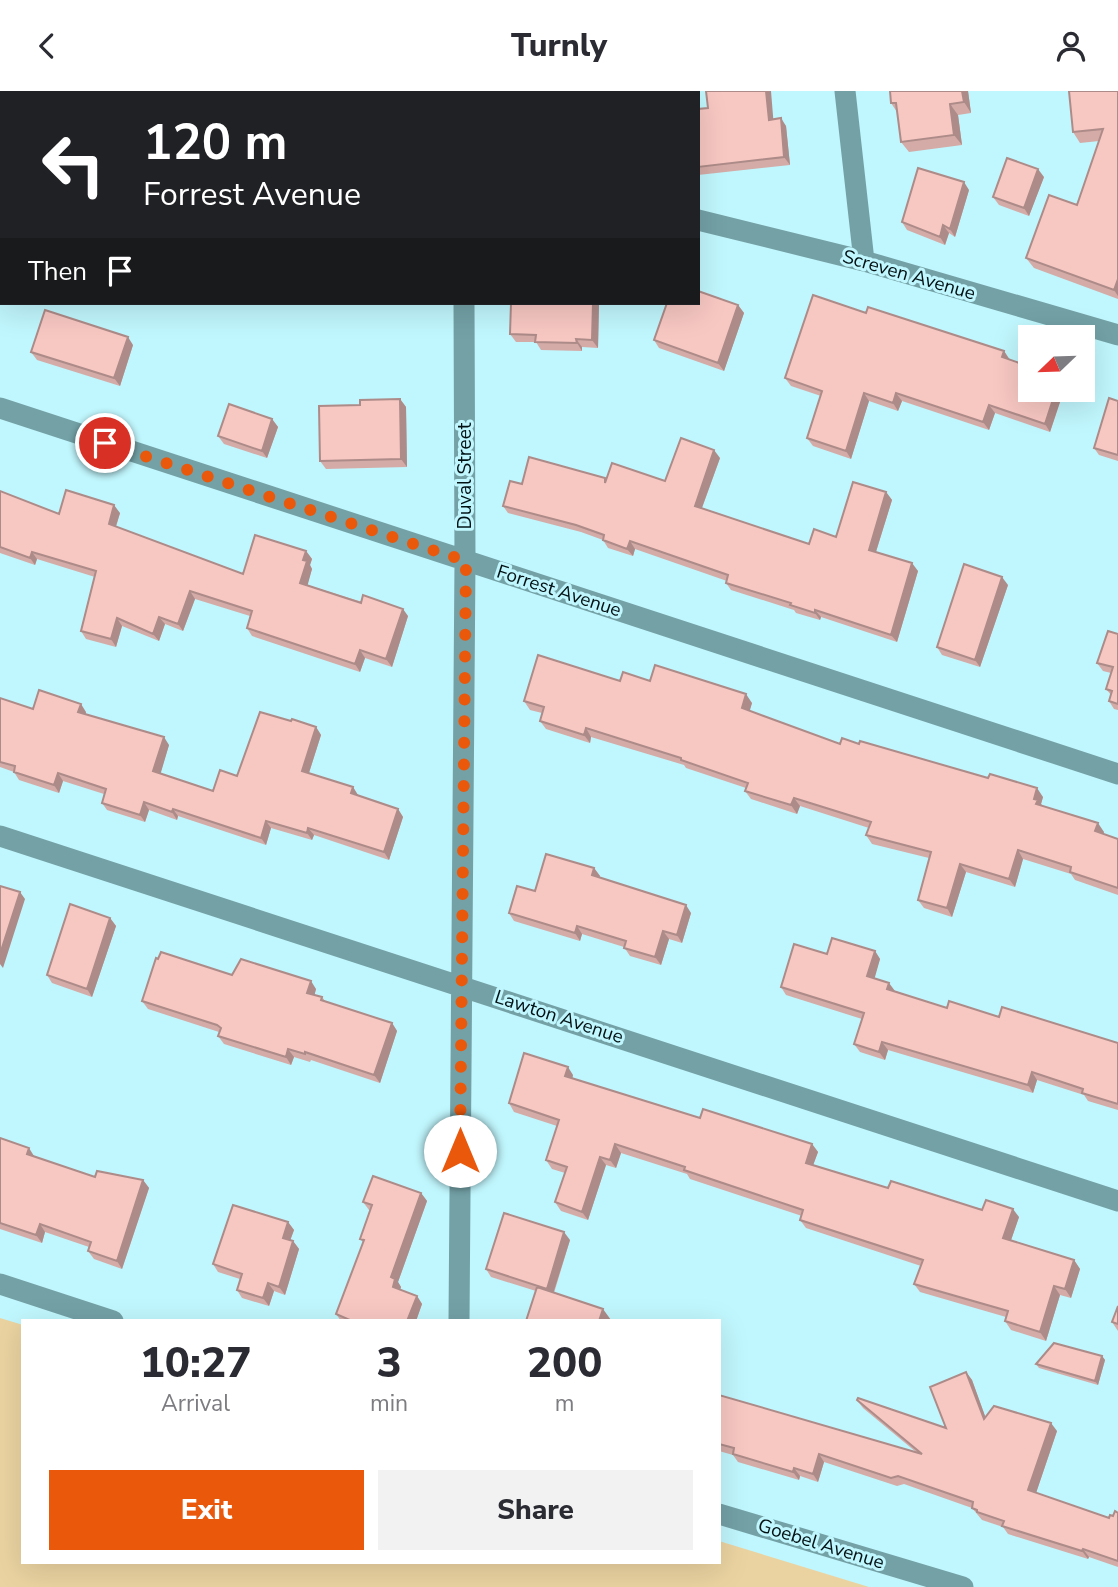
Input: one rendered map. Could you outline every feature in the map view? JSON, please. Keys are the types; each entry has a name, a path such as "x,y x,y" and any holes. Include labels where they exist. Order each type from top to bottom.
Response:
{"street":[{"path":"845,91 864,261"},
{"name":"Screven Avenue","path":"700,220 864,261 1118,335"},
{"name":"Duval Street","path":"459,1319 466,561 464,305"},
{"name":"Forrest Avenue","path":"0,408 1118,774"},
{"name":"Lawton Avenue","path":"0,836 1118,1201"},
{"path":"0,1284 107,1319"},
{"name":"Goebel Avenue","path":"721,1515 963,1587"}],"shaded area":[{"path":"0,1318 21,1324 21,1564 721,1564 721,1542 869,1587 0,1587"}],"building":[{"path":"706,91 766,91 769,120 781,118 784,157 700,167 700,109 708,108"},
{"path":"890,91 962,91 964,102 950,104 954,135 901,142 896,103 891,103"},
{"path":"1069,91 1118,91 1118,279 1114,290 1026,258 1049,195 1077,205 1103,129 1073,132"},
{"path":"1007,158 1038,169 1024,208 993,197"},
{"path":"918,168 964,182 950,229 943,225 940,237 902,222"},
{"path":"700,292 738,305 718,363 654,340 666,305 700,305"},
{"path":"813,295 866,313 868,307 1004,351 1002,357 1018,363 1018,403 1052,403 1045,424 989,405 983,422 896,393 893,403 864,393 846,451 807,438 822,391 785,378"},
{"path":"511,305 593,305 592,340 576,339 577,343 535,342 536,335 510,334"},
{"path":"45,310 128,337 114,378 31,352"},
{"path":"1109,398 1118,401 1118,455 1094,448"},
{"path":"400,399 401,459 320,461 319,406 360,405 360,400"},
{"path":"229,404 272,419 262,451 218,436"},
{"path":"681,438 714,450 695,506 809,544 814,529 836,537 853,482 886,492 869,550 912,563 891,635 726,583 728,575 630,541 627,549 603,540 604,535 576,525 503,506 510,481 522,484 529,457 605,478 605,483 612,463 665,481"},
{"path":"66,490 114,505 109,524 243,574 255,535 306,551 303,560 307,561 300,583 361,603 363,595 403,609 386,659 360,650 355,664 247,628 252,611 190,591 178,624 159,617 153,634 117,618 111,639 81,631 96,571 32,552 30,558 0,547 0,491 59,514"},
{"path":"964,564 1002,577 975,660 937,647"},
{"path":"1108,631 1118,634 1118,704 1109,701 1112,691 1106,689 1113,667 1097,663"},
{"path":"538,655 620,681 623,672 650,681 655,665 746,694 742,708 840,744 842,738 859,744 860,741 988,778 990,774 1037,788 1034,799 1038,800 1036,804 1098,823 1095,831 1118,839 1118,888 1070,872 1071,867 1018,850 1009,879 960,864 947,908 918,900 931,852 866,835 871,822 794,798 791,805 745,791 748,783 681,758 586,728 584,735 540,721 544,707 524,701"},
{"path":"39,690 81,704 78,712 164,737 153,771 213,791 220,770 237,776 260,712 316,727 302,771 353,787 351,793 398,809 384,852 308,828 307,833 266,821 261,838 144,802 140,815 102,803 106,789 58,773 54,785 14,772 15,766 0,762 0,698 33,709"},
{"path":"546,854 594,868 592,875 686,905 677,935 663,931 655,957 624,948 626,941 577,926 575,933 509,913 517,886 535,891"},
{"path":"0,886 20,892 0,954"},
{"path":"70,904 110,918 87,989 47,975"},
{"path":"832,938 875,951 867,976 889,983 887,989 947,1008 949,1001 999,1017 1002,1007 1118,1043 1118,1104 1082,1093 1083,1089 1032,1072 1028,1085 882,1042 879,1052 854,1044 864,1013 781,987 794,944 827,954"},
{"path":"161,952 232,975 241,959 311,981 307,993 392,1023 374,1075 305,1052 288,1049 286,1057 218,1036 221,1028 217,1025 142,1001 156,958 158,959"},
{"path":"524,1053 568,1067 565,1076 700,1118 703,1109 812,1144 806,1163 888,1188 891,1181 982,1210 986,1200 1013,1209 1003,1238 1074,1260 1065,1289 1054,1286 1040,1332 1005,1321 1008,1311 914,1284 923,1260 800,1220 803,1210 615,1144 610,1160 600,1157 582,1212 555,1202 567,1167 546,1160 559,1120 509,1103"},
{"path":"0,1138 29,1148 27,1154 95,1177 97,1171 143,1180 117,1261 88,1251 91,1242 40,1224 36,1235 0,1223"},
{"path":"373,1176 421,1193 391,1277 395,1279 393,1287 417,1296 408,1319 347,1319 336,1314 364,1240 360,1239 372,1205 363,1202"},
{"path":"233,1205 288,1222 283,1238 293,1241 279,1287 268,1283 263,1298 237,1290 242,1274 213,1264"},
{"path":"504,1213 564,1232 547,1289 486,1269"},
{"path":"537,1287 603,1309 600,1319 527,1319"},
{"path":"1118,1306 1118,1324 1112,1322"},
{"path":"1054,1343 1102,1356 1095,1381 1036,1364"},
{"path":"966,1372 984,1419 994,1406 1051,1423 1028,1490 1109,1518 1115,1511 1118,1513 1118,1561 1002,1526 1004,1521 972,1508 973,1502 898,1476 891,1478 819,1454 813,1474 794,1468 793,1472 733,1454 734,1448 721,1445 721,1396 922,1454 857,1400 858,1398 946,1428 930,1387"}],"route":[{"path":"105,443 466,561 460,1151"}]}
